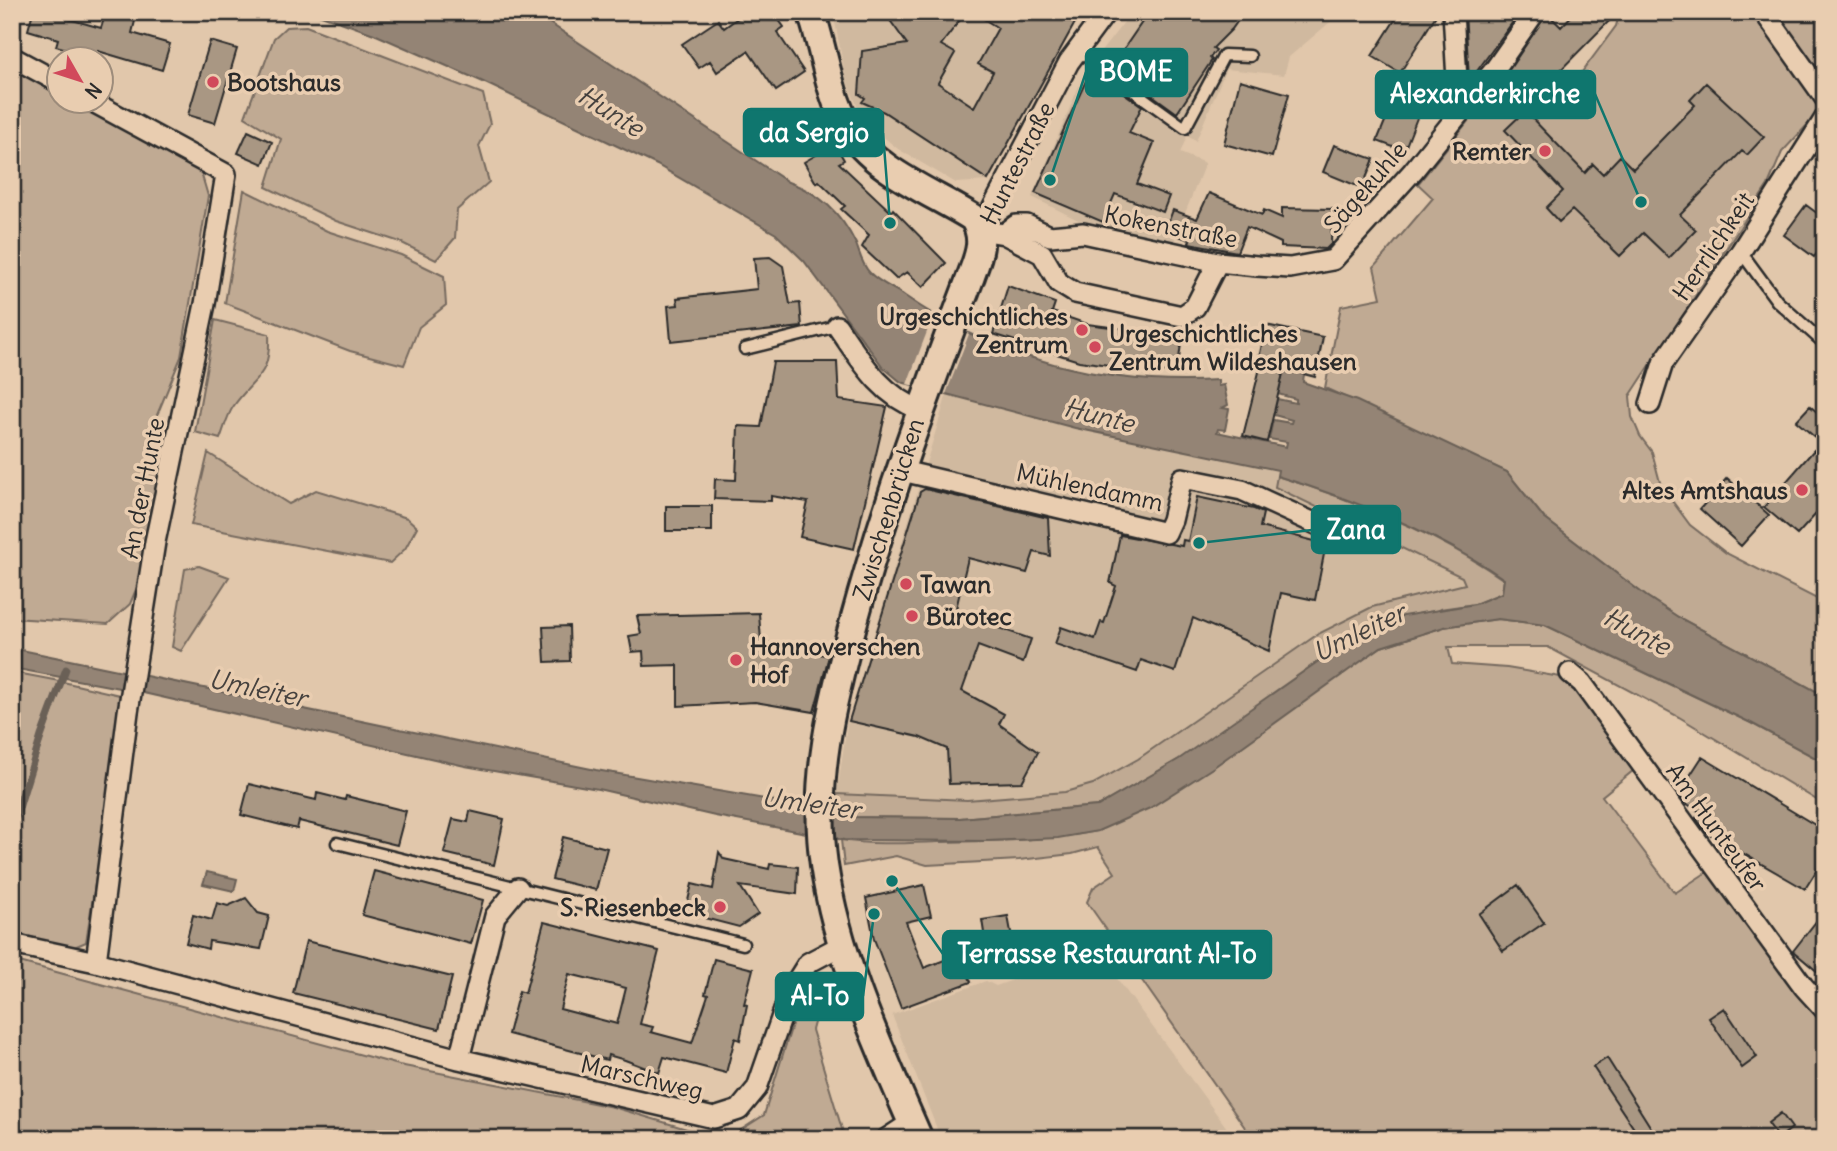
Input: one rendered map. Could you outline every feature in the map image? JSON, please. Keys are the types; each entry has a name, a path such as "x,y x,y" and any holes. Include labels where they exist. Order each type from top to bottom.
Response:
{"street":[{"path":"811,12 834,94 848,128 887,166 993,232 1042,254 1059,283 1075,293 1182,316 1195,307 1218,262"},
{"name":"Huntestraße","path":"952,325 980,250 993,232 1077,50 1106,12"},
{"path":"1453,12 1457,80 1455,119"},
{"name":"Sägekuhle","path":"1333,260 1413,172 1535,12"},
{"path":"1764,12 1825,99"},
{"path":"12,57 46,75"},
{"name":"An der Hunte","path":"96,962 128,712 155,542 205,304 226,174 116,114"},
{"name":"Herrlichkeit","path":"1650,404 1663,363 1741,251 1825,118"},
{"name":"Kokenstraße","path":"993,232 1016,225 1027,225 1050,236 1083,233 1218,262 1290,268 1333,260"},
{"name":"Zwischenbrücken","path":"914,1128 842,945 824,863 822,758 831,710 898,470 952,325"},
{"path":"837,326 877,382 905,404 923,399"},
{"name":"Mühlendamm","path":"898,470 1166,533 1172,520 1182,478 1242,490 1349,539"},
{"name":"Am Hunteufer","path":"1570,673 1582,683 1804,987 1825,1010"},
{"path":"459,1059 495,916 518,888"},
{"name":"Marschweg","path":"16,944 96,962 459,1059 714,1118 739,1110 757,1088 791,990 808,963 842,945"}],"lane":[{"path":"1077,50 1185,128 1224,55 1250,56"},
{"path":"1741,251 1777,300 1825,344"},
{"path":"745,349 837,326"},
{"path":"337,843 743,944"},
{"path":"878,1139 914,1128"}],"shaded area":[{"path":"833,12 1086,12 1074,25 988,181 956,183 898,149 863,120 846,79"},
{"path":"1132,12 1342,12 1289,57 1284,75 1226,69 1196,141 1187,136 1180,153 1205,163 1174,241 1082,222 1032,197 1085,72"},
{"path":"1620,12 1815,12 1825,33 1823,108 1782,152 1768,185 1630,396 1632,417 1640,436 1652,452 1661,486 1690,525 1726,553 1825,603 1825,696 1678,617 1646,596 1544,518 1507,472 1325,388 1341,306 1381,298 1374,267 1433,198 1418,184 1497,85 1532,113 1550,115 1616,26"},
{"path":"306,26 483,94 490,124 479,146 489,182 457,210 455,238 436,260 400,242 336,221 266,187 281,139 245,117 274,38 286,27"},
{"path":"12,66 46,85 46,116 103,116 200,169 208,196 181,357 155,420 173,426 142,575 130,604 108,624 12,618"},
{"path":"244,190 327,231 401,255 444,276 446,305 419,327 404,365 350,351 225,303"},
{"path":"215,320 269,334 269,349 264,369 233,407 220,439 195,432"},
{"path":"947,394 1075,428 1279,470 1275,487 1463,577 1465,584 1372,607 1318,634 1138,759 1093,784 1065,792 967,800 837,794 847,724"},
{"path":"208,453 289,504 316,490 407,518 417,527 405,549 390,563 191,525"},
{"path":"1277,476 1395,519 1451,547 1504,580 1502,593 1475,604 1440,609 1098,806 960,818 839,817 837,794 967,800 1065,792 1093,784 1138,759 1318,634 1372,607 1465,584 1462,577 1275,487"},
{"path":"199,566 229,577 181,651 172,647 185,569"},
{"path":"1498,619 1545,625 1751,723 1825,763 1825,805 1679,717 1548,647 1448,647 1452,664 1507,668 1566,678 1634,770 1602,796 1675,893 1707,872 1800,999 1825,1025 1825,1139 1253,1139 1087,902 1093,888 1115,873 1098,847 1072,854 1019,860 927,865 896,856 844,866 841,840 865,843 998,841 1098,831 1381,647 1444,627"},
{"path":"12,672 59,681 12,816"},
{"path":"63,682 124,696 86,942 72,948 12,932 12,842 16,817"},
{"path":"1096,950 1235,1139 941,1139 892,1015 986,981 996,986"},
{"path":"12,960 399,1065 613,1107 690,1130 733,1135 764,1115 797,1009 804,996 813,992 821,997 812,1030 845,1139 12,1139 12,1131 25,1137 13,1111 12,1098"}],"water":[{"name":"Hunte","path":"313,12 533,12 788,182 820,198 844,223 865,266 874,277 940,318 977,337 1054,364 1095,373 1136,379 1218,380 1218,386 1224,385 1228,405 1222,408 1229,409 1225,430 1218,429 1217,432 1286,447 1287,442 1269,439 1273,420 1291,423 1292,420 1274,415 1277,399 1296,403 1296,399 1278,394 1284,369 1304,374 1303,382 1357,401 1507,472 1544,518 1646,596 1678,617 1825,696 1825,763 1751,723 1545,625 1498,619 1444,627 1381,647 1214,767 1150,808 1098,831 1058,838 988,841 844,840 715,816 598,789 465,766 130,690 12,668 12,648 596,770 799,805 839,817 960,818 1098,806 1179,759 1350,639 1403,616 1475,604 1502,593 1504,579 1451,546 1395,519 1277,476 1278,470 1075,428 901,382 883,367 804,261 776,234 657,165 481,81 374,34"},
{"path":"207,872 237,879 234,891 203,884"}],"pier":[{"path":"933,316 969,334 946,394 907,384"}],"building":[{"path":"33,12 71,12 69,19 101,28 106,12 135,21 132,33 170,44 162,70 116,56 116,46 56,46 58,39 28,30"},
{"path":"746,12 773,12 784,27 777,32 804,72 776,91 748,51 717,72 710,61 699,68 682,44 718,20 724,28"},
{"path":"884,12 966,12 941,45 955,53 938,83 974,107 993,72 978,64 998,28 973,12 1081,12 988,180 884,112 862,102 865,98 859,94 862,51 907,44"},
{"path":"1149,12 1244,12 1213,48 1216,50 1210,58 1212,60 1177,113 1112,66"},
{"path":"1400,12 1438,12 1400,73 1372,56"},
{"path":"1465,12 1520,12 1469,82 1469,79"},
{"path":"1575,12 1618,12 1530,101 1503,79 1547,13 1561,27"},
{"name":"Bootshaus","path":"210,41 237,49 215,123 188,115"},
{"path":"1405,72 1426,78 1421,98 1424,100 1404,151 1377,141"},
{"path":"1089,74 1102,82 1104,79 1142,106 1129,133 1154,143 1137,184 1169,196 1163,212 1115,194 1103,222 1035,193"},
{"path":"1240,80 1289,94 1272,157 1224,144"},
{"path":"1706,83 1764,137 1747,155 1742,151 1680,215 1696,230 1669,258 1643,233 1620,256 1572,210 1559,222 1546,208 1563,191 1505,130 1525,111 1585,173 1593,164 1603,174 1620,156 1633,169 1695,105 1690,100"},
{"path":"248,131 272,142 263,164 238,153"},
{"path":"835,144 844,160 839,163 891,212 893,209 946,263 923,287 907,272 896,279 862,247 869,235 841,209 845,206 819,181 816,183 804,162"},
{"path":"1334,145 1374,159 1362,188 1323,172"},
{"path":"1209,193 1262,215 1264,210 1282,218 1282,208 1332,209 1331,244 1326,249 1281,247 1281,243 1247,227 1237,252 1189,243 1190,240 1165,231 1173,210 1197,219"},
{"path":"1806,205 1825,219 1825,243 1814,257 1784,235"},
{"path":"770,257 783,266 790,304 800,303 802,327 671,341 668,306 678,305 677,298 757,289 754,258"},
{"name":"Urgeschichtliches Zentrum","path":"1008,286 1055,303 1052,312 1087,324 1182,336 1177,374 1079,361 993,334"},
{"path":"1266,325 1323,337 1315,377 1284,369 1267,442 1243,436 1261,364 1258,363"},
{"path":"773,362 837,362 839,400 887,407 854,549 800,537 808,502 771,496 771,501 714,499 715,479 736,480 738,426 761,427"},
{"path":"1810,406 1825,419 1825,446 1796,421"},
{"name":"Altes Amtshaus","path":"1814,450 1825,459 1825,504 1797,535 1764,507"},
{"path":"1727,478 1769,515 1741,546 1700,509"},
{"path":"925,489 1048,518 1050,556 1034,552 1027,573 968,558 955,613 1031,639 1023,663 978,646 962,691 1004,714 999,724 1038,752 1022,782 949,784 947,749 919,737 849,721 920,492"},
{"path":"1197,497 1254,509 1263,513 1260,527 1326,544 1315,600 1281,593 1269,651 1193,618 1175,672 1141,660 1137,672 1055,644 1061,627 1095,639 1101,622 1104,623 1116,586 1110,583 1120,535 1182,546 1183,540 1188,541"},
{"path":"666,506 712,506 712,531 666,531"},
{"name":"Hannoverschen Hof","path":"759,613 761,641 829,656 814,712 755,702 678,706 678,665 644,666 643,651 632,652 629,636 641,634 637,616"},
{"path":"569,626 570,661 545,662 543,627"},
{"path":"1702,757 1825,831 1825,857 1805,889 1706,832 1696,818 1700,812 1684,802 1678,794"},
{"path":"249,784 316,800 317,793 345,800 346,796 406,811 397,845 299,821 297,829 241,815"},
{"path":"470,811 504,819 494,865 444,853 453,819 468,822"},
{"path":"563,837 607,848 596,890 552,879"},
{"path":"719,852 724,859 769,869 770,864 798,867 797,894 740,886 758,914 739,927 685,913 692,884 713,889"},
{"path":"374,871 483,900 471,944 362,915"},
{"path":"924,885 931,916 906,922 924,968 960,954 971,982 901,1008 874,939 866,898"},
{"path":"1518,885 1544,923 1503,951 1479,914"},
{"path":"246,898 258,913 269,916 261,949 209,941 208,949 186,943 193,915 212,920 217,903 228,906"},
{"path":"1825,910 1825,978 1793,951"},
{"path":"1008,916 1015,954 988,958 982,920"},
{"path":"544,922 659,951 640,1024 653,1027 651,1032 692,1043 708,995 705,994 714,959 753,969 744,1004 747,1005 740,1040 735,1038 726,1073 664,1057 659,1073 608,1055 607,1060 508,1034 519,991 525,993","holes":["569,974 626,988 617,1024 560,1009"]},
{"path":"306,941 452,977 439,1029 293,993"},
{"path":"1724,1008 1757,1057 1742,1068 1709,1018"},
{"path":"1607,1058 1653,1131 1641,1139 1593,1067"},
{"path":"1781,1113 1792,1128 1779,1138 1768,1123"}],"waterway":[{"path":"12,831 41,736 66,669"}],"place":[{"name":"Bootshaus","path":"213,82"},
{"name":"Remter","path":"1545,151"},
{"name":"BOME","path":"1050,180"},
{"name":"Alexanderkirche","path":"1641,202"},
{"name":"da Sergio","path":"890,223"},
{"name":"Urgeschichtliches Zentrum","path":"1082,330"},
{"name":"Urgeschichtliches Zentrum Wildeshausen","path":"1095,347"},
{"name":"Altes Amtshaus","path":"1802,490"},
{"name":"Zana","path":"1199,543"},
{"name":"Tawan","path":"906,584"},
{"name":"Bürotec","path":"912,616"},
{"name":"Hannoverschen Hof","path":"736,660"},
{"name":"Terrasse Restaurant Al-To","path":"892,881"},
{"name":"S. Riesenbeck","path":"720,907"},
{"name":"Al-To","path":"874,914"}],"water label":[{"name":"Umleiter","path":"1359,632"},
{"name":"Umleiter","path":"258,688"},
{"name":"Umleiter","path":"811,803"}]}
